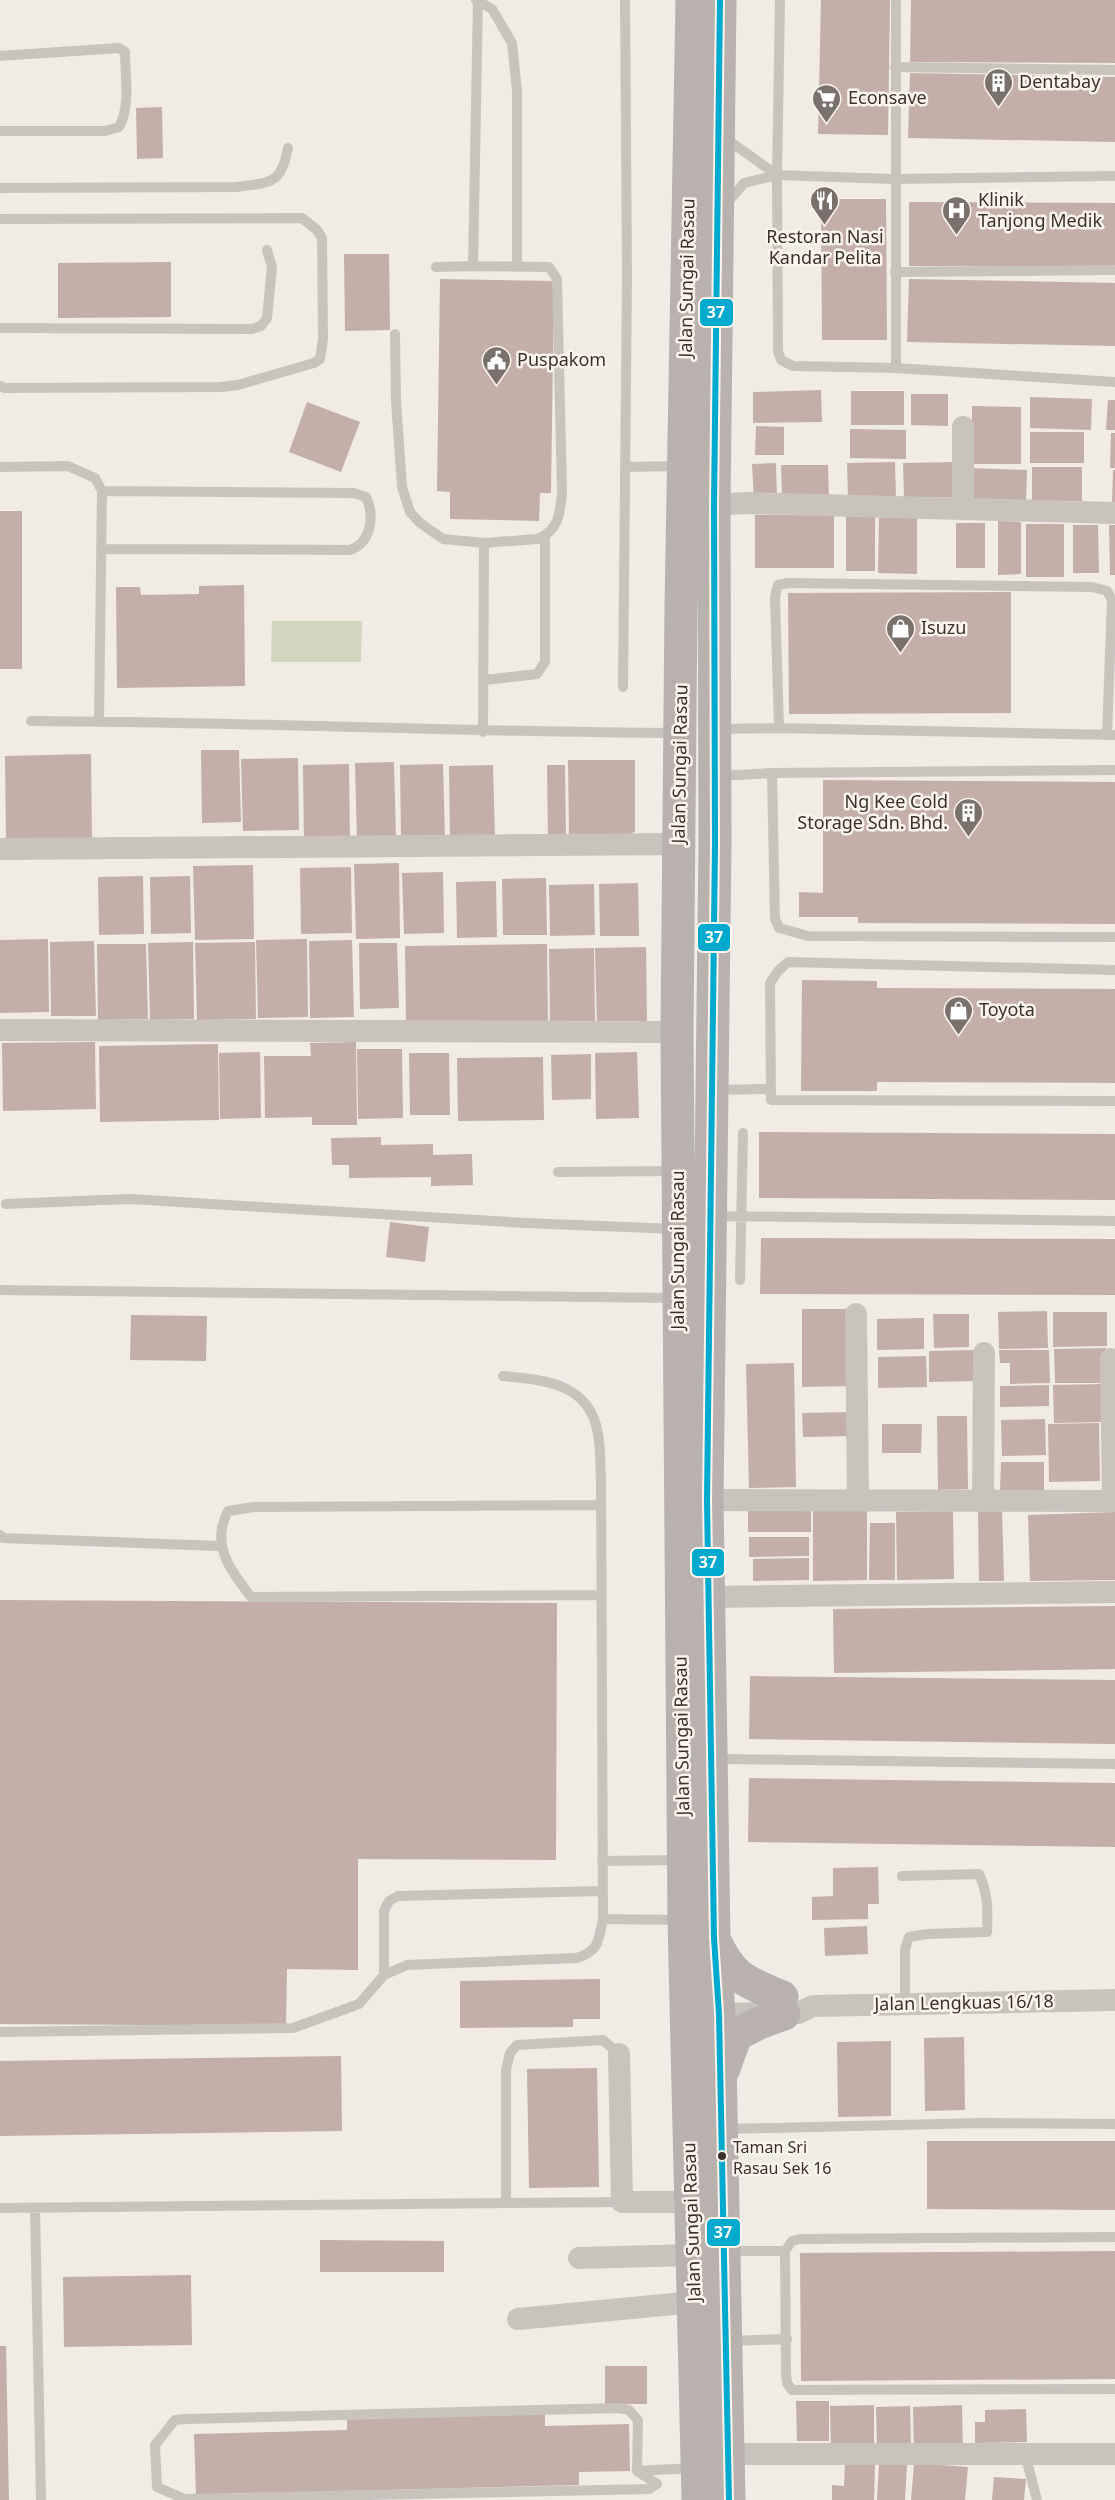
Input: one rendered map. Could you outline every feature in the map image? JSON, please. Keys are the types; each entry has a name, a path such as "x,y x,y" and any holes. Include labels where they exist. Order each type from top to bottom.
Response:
{"main road":[{"path":"680,0 691,55"},
{"name":"Jalan Sungai Rasau","path":"692,0 677,1032 683,1860 684,1920 722,2114 729,2500"},
{"name":"Jalan Sungai Rasau","path":"698,2500 692,2202 702,2005 714,1938 707,1500 725,1216 711,1090 715,776 714,505 717,116 720,0"},
{"path":"714,1938 723,1958 734,1973 744,1981 793,2005"},
{"path":"722,2114 724,2065 736,2035 793,2005"}],"street":[{"path":"963,427 963,508"},
{"path":"714,505 963,508 1115,513"},
{"path":"0,849 679,844"},
{"path":"0,1030 677,1032"},
{"path":"855,1314 858,1500"},
{"path":"983,1501 984,1353"},
{"path":"707,1500 1114,1501 1111,1359"},
{"path":"707,1597 1115,1592"},
{"name":"Jalan Lengkuas 16/18","path":"702,2005 1115,2000"},
{"path":"619,2054 622,2202 692,2202"},
{"path":"579,2259 693,2255"},
{"path":"518,2319 694,2302"},
{"path":"729,2454 1115,2454"}],"lane":[{"path":"473,266 477,0"},
{"path":"477,0 492,9 512,44 517,91 517,267"},
{"path":"623,687 625,0"},
{"path":"780,0 777,175 778,351 781,360 793,366 896,368 1115,382"},
{"path":"896,0 894,179 896,368"},
{"path":"0,56 119,48 125,52 124,118 119,127 105,131 0,131"},
{"path":"895,67 1115,70"},
{"path":"717,116 732,143 777,175"},
{"path":"0,188 237,186 261,183 271,180 284,170 288,148"},
{"path":"717,220 731,196 744,183 777,175 894,179 1115,176"},
{"path":"0,219 302,218 322,238 323,339 320,359 314,363 249,382 221,387 5,388 0,386"},
{"path":"0,328 252,329 261,326 267,318 272,267 267,250"},
{"path":"395,334 396,401 402,487 410,512 418,522 443,539 484,543 537,539 545,536 560,518 562,493 558,279 549,267 436,267"},
{"path":"895,272 1115,270"},
{"path":"625,467 684,465"},
{"path":"0,467 68,466 95,478 102,491 99,721"},
{"path":"102,491 354,493 366,497 371,507 368,534 361,547 350,550 102,549"},
{"path":"485,680 537,674 542,670 544,662 545,536"},
{"path":"483,732 484,543"},
{"path":"715,729 778,728 1111,735 1112,600 1107,591 1092,587 788,582 778,585 775,597 778,728"},
{"path":"32,721 383,726 483,732 680,733"},
{"path":"715,776 772,773 1115,770"},
{"path":"772,773 775,919 779,928 808,936 1115,937"},
{"path":"1115,970 788,962 770,983 771,1100 1115,1101"},
{"path":"711,1090 771,1089"},
{"path":"740,1280 725,1216 743,1133"},
{"path":"558,1172 678,1171"},
{"path":"6,1204 129,1199 526,1223 678,1229"},
{"path":"725,1216 1115,1221"},
{"path":"0,1290 679,1298"},
{"path":"0,2032 293,2028 359,2004 384,1976 407,1965 577,1958 589,1954 597,1947 603,1919 598,1432 586,1402 567,1389 541,1379 503,1376"},
{"path":"599,1505 254,1507 228,1511 221,1525 220,1546 251,1598 600,1595"},
{"path":"0,1535 3,1538 220,1546"},
{"path":"711,1759 1115,1764"},
{"path":"602,1862 683,1860"},
{"path":"902,1876 979,1874 985,1888 988,1914 987,1932 909,1936 905,1949 905,2004"},
{"path":"384,1976 384,1911 389,1901 398,1896 602,1890"},
{"path":"603,1919 684,1920"},
{"path":"506,2203 505,2094 506,2070 510,2053 517,2045 603,2040 619,2054"},
{"path":"722,2114 981,2123 1115,2124"},
{"path":"0,2208 622,2202"},
{"path":"35,2208 41,2500"},
{"path":"1115,2237 800,2239 792,2241 785,2251 786,2374 787,2383 792,2390 1115,2389"},
{"path":"725,2251 785,2251"},
{"path":"727,2341 787,2339"},
{"path":"619,2408 629,2410 638,2420 637,2471 657,2484 649,2489 185,2499 157,2487 154,2445 175,2420 186,2419 619,2408"},
{"path":"1025,2454 1037,2500"},
{"path":"637,2471 697,2468"}],"green space":[{"path":"272,621 362,621 361,662 271,662"}],"building":[{"path":"821,0 890,0 888,135 818,134"},
{"path":"911,0 1115,0 1115,63 910,62"},
{"path":"910,73 1115,77 1115,142 908,138"},
{"path":"162,107 163,158 137,159 136,108"},
{"path":"821,199 886,199 887,340 822,340"},
{"path":"909,202 1115,203 1115,267 909,266"},
{"path":"344,254 389,254 390,330 345,331"},
{"path":"171,262 171,317 58,318 58,263"},
{"name":"Puspakom","path":"440,279 554,281 551,493 540,493 539,521 450,519 450,492 437,491"},
{"path":"909,279 1115,283 1115,346 907,342"},
{"path":"821,390 822,422 753,423 753,392"},
{"path":"851,391 904,391 904,425 851,425"},
{"path":"911,394 948,394 948,426 911,425"},
{"path":"1030,397 1092,399 1091,430 1030,428"},
{"path":"1108,400 1115,400 1115,430 1106,430"},
{"path":"307,402 360,422 341,472 289,452"},
{"path":"972,406 1021,407 1021,464 972,464"},
{"path":"756,426 784,427 784,455 755,455"},
{"path":"850,429 906,430 906,459 850,458"},
{"path":"1030,432 1084,432 1084,463 1030,463"},
{"path":"1111,433 1115,433 1115,468 1110,468"},
{"path":"895,462 896,498 848,498 847,463"},
{"path":"958,462 958,497 904,498 903,463"},
{"path":"776,463 777,498 754,499 752,464"},
{"path":"781,465 828,465 829,499 782,500"},
{"path":"1032,467 1082,467 1082,502 1032,502"},
{"path":"970,468 1027,470 1026,502 969,501"},
{"path":"1113,470 1115,470 1115,503 1112,503"},
{"path":"0,511 22,511 22,669 0,669"},
{"path":"755,515 834,515 834,568 755,568"},
{"path":"846,515 875,516 875,571 846,571"},
{"path":"879,518 917,518 917,574 878,573"},
{"path":"998,521 1021,522 1021,574 998,575"},
{"path":"956,523 985,523 985,568 956,568"},
{"path":"1026,524 1064,524 1064,577 1026,577"},
{"path":"1073,525 1098,525 1099,573 1073,573"},
{"path":"1109,525 1115,525 1115,575 1110,575"},
{"path":"244,585 245,686 117,688 116,587 140,587 141,595 199,594 199,586"},
{"name":"Isuzu","path":"1011,592 1011,713 789,714 788,593"},
{"path":"201,750 239,750 241,822 202,823"},
{"path":"91,754 92,841 6,843 5,756"},
{"path":"298,758 299,830 243,831 241,759"},
{"path":"568,760 635,760 635,831 626,838 569,838"},
{"path":"394,762 396,841 357,842 355,763"},
{"path":"349,764 350,844 304,844 303,765"},
{"path":"443,764 445,838 401,839 400,765"},
{"path":"493,765 495,839 450,840 449,766"},
{"path":"547,765 565,765 566,840 548,840"},
{"name":"Ng Kee Cold Storage Sdn. Bhd.","path":"823,780 1115,782 1115,924 858,923 858,917 799,917 799,892 823,893"},
{"path":"399,863 400,938 356,939 354,864"},
{"path":"253,865 254,939 195,940 193,866"},
{"path":"351,867 352,933 301,934 300,868"},
{"path":"443,872 444,933 404,934 402,873"},
{"path":"143,876 144,934 99,935 98,877"},
{"path":"190,876 191,933 151,934 150,877"},
{"path":"546,878 547,935 503,935 502,879"},
{"path":"496,881 497,937 457,938 456,882"},
{"path":"638,883 639,936 600,936 599,884"},
{"path":"594,884 595,935 550,936 549,885"},
{"path":"48,939 49,1012 0,1013 0,940"},
{"path":"307,939 308,1017 258,1018 256,940"},
{"path":"352,940 354,1017 310,1018 309,941"},
{"path":"94,941 96,1016 51,1016 50,942"},
{"path":"193,942 194,1019 150,1020 148,943"},
{"path":"255,942 256,1019 197,1020 195,943"},
{"path":"359,943 397,943 399,1008 360,1009"},
{"path":"97,944 146,944 148,1019 98,1020"},
{"path":"547,944 548,1021 406,1023 405,946"},
{"path":"646,947 647,1024 597,1025 595,948"},
{"path":"594,948 595,1022 550,1023 549,949"},
{"name":"Toyota","path":"802,980 877,981 877,988 1115,989 1115,1083 877,1082 877,1091 801,1091"},
{"path":"95,1042 96,1109 3,1111 2,1043"},
{"path":"356,1042 357,1125 312,1125 312,1117 265,1118 264,1056 311,1056 310,1043"},
{"path":"218,1044 219,1120 100,1122 99,1046"},
{"path":"357,1049 402,1049 403,1118 358,1119"},
{"path":"260,1052 261,1118 220,1119 219,1053"},
{"path":"637,1052 639,1118 596,1119 595,1053"},
{"path":"409,1053 449,1053 450,1115 410,1115"},
{"path":"591,1054 591,1099 552,1100 551,1055"},
{"path":"543,1057 544,1120 458,1121 457,1058"},
{"path":"759,1132 1115,1134 1115,1200 759,1198"},
{"path":"381,1137 381,1145 433,1144 433,1155 472,1154 473,1185 431,1186 431,1177 349,1178 349,1165 332,1165 331,1138"},
{"path":"390,1222 429,1227 425,1262 386,1257"},
{"path":"761,1238 1115,1239 1115,1295 760,1294"},
{"path":"802,1309 852,1309 853,1386 802,1387"},
{"path":"1047,1311 1048,1348 999,1349 998,1312"},
{"path":"1053,1312 1107,1312 1107,1346 1053,1347"},
{"path":"933,1314 969,1314 969,1347 934,1348"},
{"path":"131,1315 207,1316 206,1361 130,1360"},
{"path":"924,1318 924,1349 877,1350 877,1319"},
{"path":"1106,1348 1106,1383 1055,1383 1054,1349"},
{"path":"976,1350 977,1381 929,1382 929,1351"},
{"path":"999,1350 1049,1350 1050,1383 1010,1384 1010,1363 1000,1363"},
{"path":"926,1356 927,1387 878,1388 878,1357"},
{"path":"794,1363 796,1487 749,1488 746,1364"},
{"path":"1106,1384 1106,1422 1054,1423 1053,1385"},
{"path":"1049,1385 1049,1406 1000,1407 1000,1386"},
{"path":"854,1412 854,1436 803,1437 802,1413"},
{"path":"937,1416 967,1416 968,1489 938,1490"},
{"path":"1045,1419 1046,1455 1002,1456 1001,1420"},
{"path":"1099,1423 1100,1481 1049,1482 1048,1424"},
{"path":"882,1424 922,1424 921,1453 882,1453"},
{"path":"1001,1462 1044,1462 1044,1491 1000,1491"},
{"path":"813,1510 867,1510 867,1580 813,1581"},
{"path":"1002,1510 1004,1581 979,1581 978,1511"},
{"path":"748,1511 811,1511 811,1532 748,1532"},
{"path":"953,1511 954,1579 897,1580 896,1512"},
{"path":"1115,1512 1115,1580 1030,1581 1028,1515"},
{"path":"870,1523 895,1523 895,1580 869,1580"},
{"path":"749,1537 809,1537 809,1556 749,1557"},
{"path":"809,1558 809,1580 753,1581 753,1559"},
{"path":"0,1600 557,1603 556,1860 358,1859 358,1970 287,1969 286,2026 0,2024"},
{"path":"1115,1606 1115,1669 834,1673 833,1609"},
{"path":"750,1676 1115,1680 1115,1744 749,1739"},
{"path":"749,1778 1115,1783 1115,1847 748,1842"},
{"path":"878,1867 879,1904 868,1904 868,1919 812,1920 812,1897 833,1896 833,1868"},
{"path":"867,1926 868,1954 825,1956 824,1928"},
{"path":"600,1979 600,2019 573,2019 573,2027 460,2028 460,1981"},
{"path":"964,2037 965,2110 925,2111 924,2038"},
{"path":"891,2041 891,2116 838,2117 837,2042"},
{"path":"341,2056 342,2131 0,2136 0,2061"},
{"path":"597,2068 599,2187 529,2188 527,2069"},
{"path":"927,2141 1115,2141 1115,2210 927,2209"},
{"path":"320,2240 444,2241 444,2272 320,2272"},
{"path":"1115,2251 1115,2379 801,2381 800,2253"},
{"path":"191,2275 192,2345 64,2347 63,2277"},
{"path":"0,2346 6,2346 9,2500 0,2500"},
{"path":"605,2366 647,2366 647,2404 605,2404"},
{"path":"796,2401 829,2401 829,2441 797,2441"},
{"path":"874,2405 874,2452 831,2452 830,2406"},
{"path":"962,2405 963,2450 914,2451 913,2407"},
{"path":"910,2406 911,2448 877,2449 876,2407"},
{"path":"1026,2409 1027,2442 975,2443 975,2422 985,2422 985,2410"},
{"path":"545,2412 545,2426 629,2424 630,2471 579,2472 579,2485 196,2495 194,2434 347,2430 347,2416"},
{"path":"845,2463 875,2464 874,2500 832,2500 832,2485 844,2486"},
{"path":"879,2463 907,2465 905,2500 877,2500"},
{"path":"914,2463 968,2467 965,2500 911,2500"},
{"path":"994,2477 1026,2479 1024,2500 992,2500"}],"transit line":[{"name":"37","path":"720,0 714,505 715,844 707,1500 714,1938 719,2014 729,2500"}],"place":[{"name":"Dentabay","path":"998,108"},
{"name":"Econsave","path":"827,124"},
{"name":"Restoran Nasi Kandar Pelita","path":"825,226"},
{"name":"Klinik Tanjong Medik","path":"957,236"},
{"name":"Puspakom","path":"496,386"},
{"name":"Isuzu","path":"900,654"},
{"name":"Ng Kee Cold Storage Sdn. Bhd.","path":"969,838"},
{"name":"Toyota","path":"958,1036"},
{"name":"Taman Sri Rasau Sek 16","path":"722,2156"}]}
